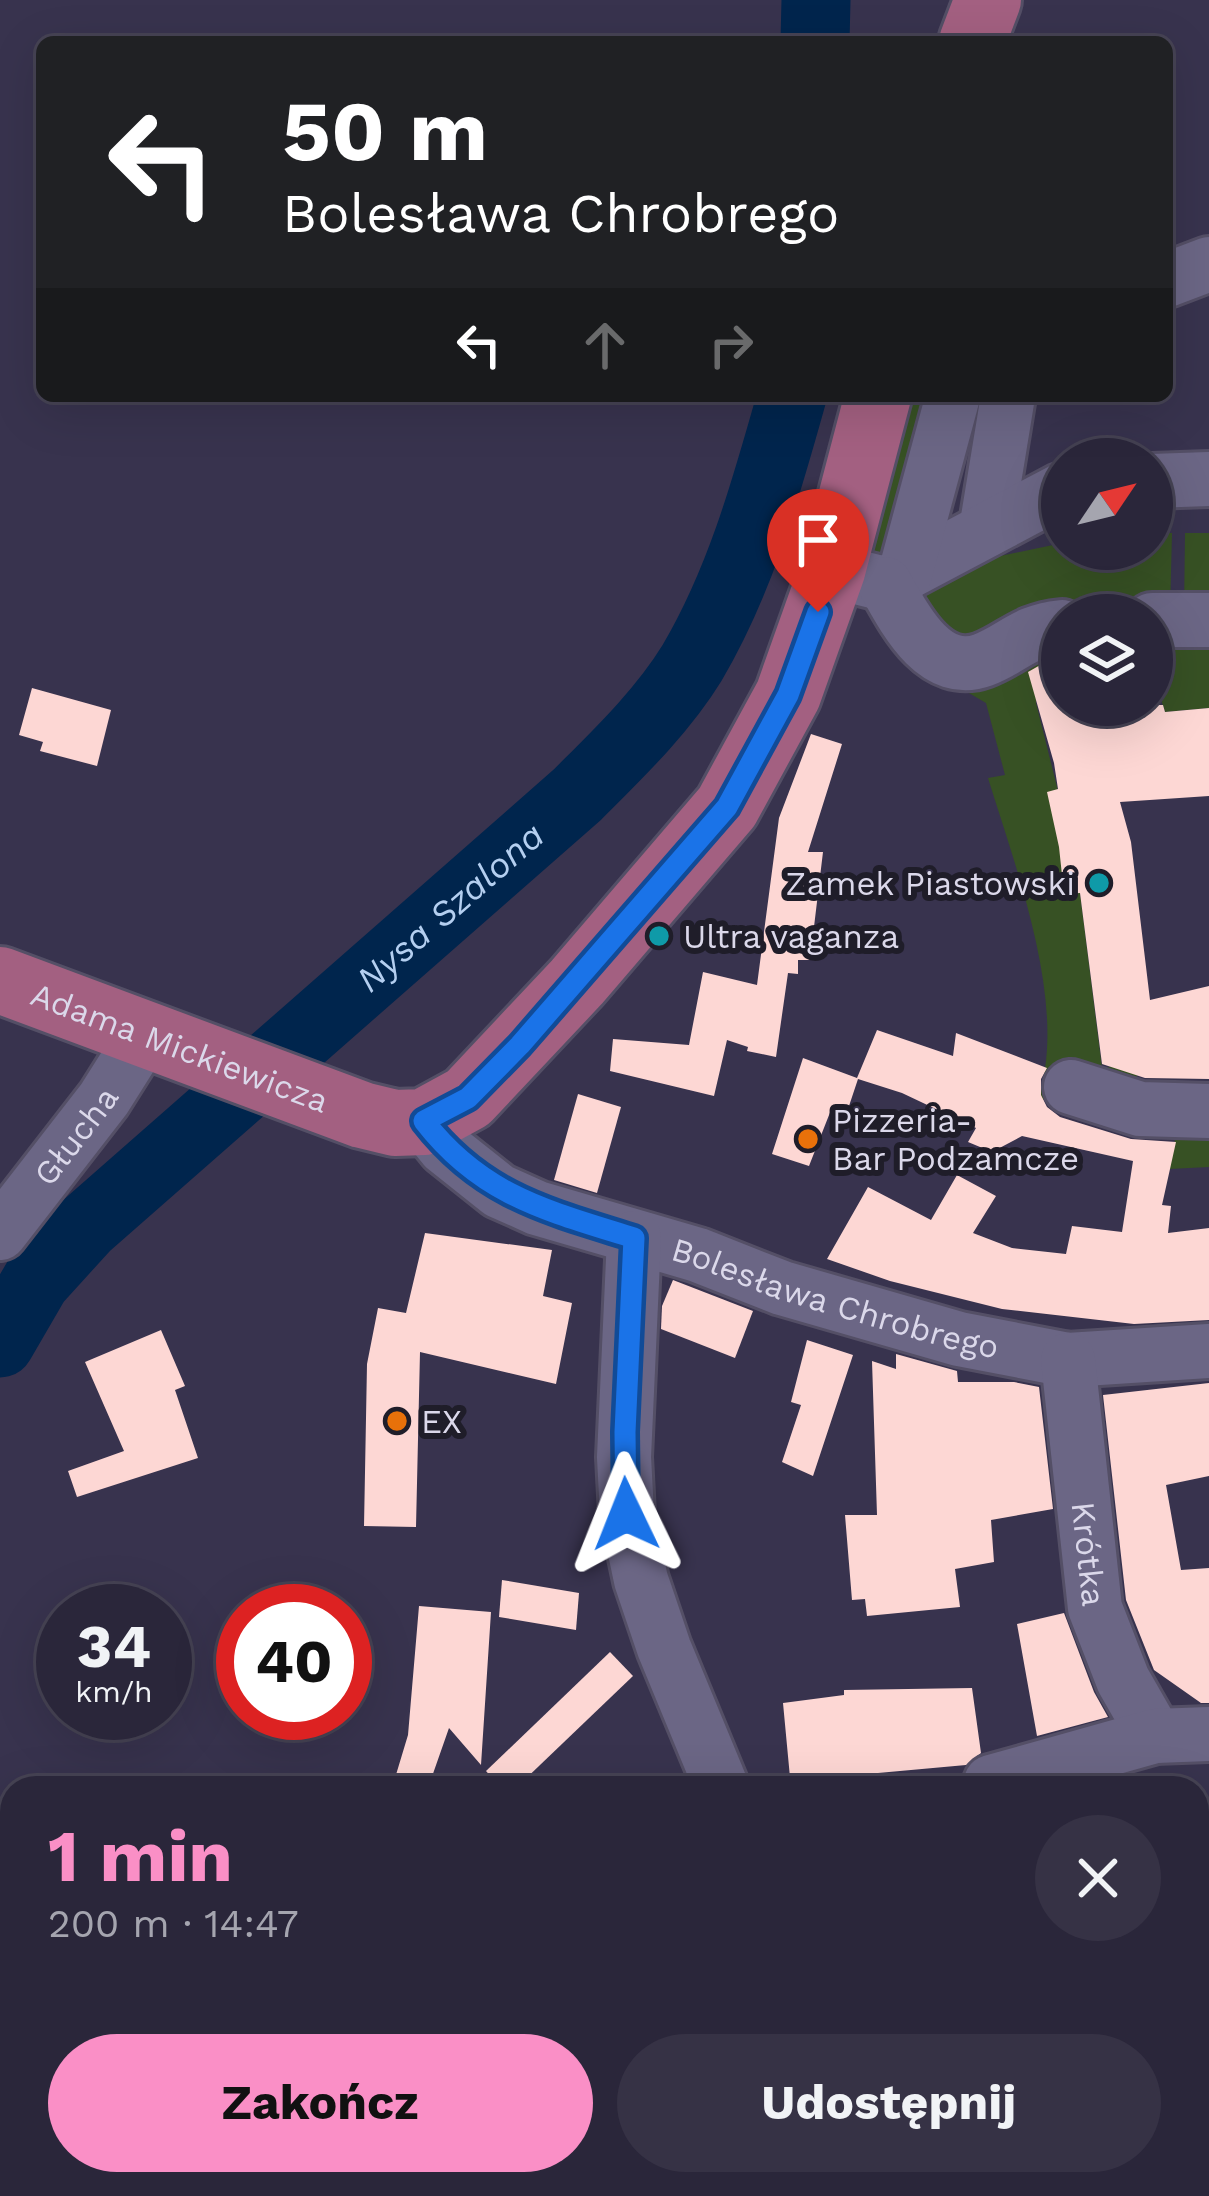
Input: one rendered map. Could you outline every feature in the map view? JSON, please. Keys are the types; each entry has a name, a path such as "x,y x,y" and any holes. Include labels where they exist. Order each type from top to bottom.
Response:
{"main road":[{"path":"974,36 988,0"},
{"path":"393,1118 468,1098 520,1045 727,807 788,695 874,576 878,402"},
{"name":"Adama Mickiewicza","path":"0,980 393,1118"}],"street":[{"path":"1173,278 1209,264"},
{"path":"874,576 950,402"},
{"path":"986,530 1008,402"},
{"path":"1173,480 1209,479"},
{"path":"874,576 986,530 1041,501"},
{"path":"874,576 933,652 960,662 986,659 1041,629"},
{"path":"1173,620 1209,620"},
{"name":"Głucha","path":"2,1226 157,1038"},
{"path":"1070,1088 1140,1109 1209,1111"},
{"name":"Bolesława Chrobrego","path":"393,1118 499,1191 537,1208 698,1255 782,1288 942,1334 1068,1360 1209,1351"},
{"path":"634,1238 625,1424 626,1514 664,1648 717,1776"},
{"name":"Krótka","path":"1068,1360 1095,1608 1123,1680 1155,1736"},
{"path":"1012,1776 1155,1736 1209,1734"}],"green space":[{"path":"910,402 936,402 890,555 870,555"},
{"path":"1185,533 1209,533 1209,614 1184,612"},
{"path":"1041,547 1041,570 1171,570 1170,594 1041,594 1041,623 934,642 922,593 1000,556"},
{"path":"1173,628 1209,628 1209,708 1173,711"},
{"path":"1041,647 1041,697 1036,703 1067,827 1064,894 1080,893 1102,1068 1134,1064 1141,1093 1209,1115 1209,1167 1169,1169 1177,1130 1038,1098 1046,1062 1043,981 1024,895 988,778 1005,775 986,703 962,689"}],"building":[{"name":"Zamek Piastowski","path":"1041,665 1041,718 1028,672"},
{"path":"32,688 111,710 97,766 40,751 43,742 19,735"},
{"name":"Zamek Piastowski","path":"1209,708 1209,796 1120,802 1131,842 1150,1000 1209,986 1209,1079 1145,1078 1102,1064 1080,893 1064,894 1047,792 1058,789 1043,726 1173,726 1173,711"},
{"path":"811,734 842,744 808,852 823,852 810,960 798,960 798,974 788,973 776,1057 747,1051 748,1047 727,1040 714,1096 610,1071 613,1039 689,1045 703,972 757,985 779,818"},
{"path":"877,1030 953,1056 956,1033 1047,1068 1041,1095 1060,1117 1131,1139 1176,1142 1162,1205 1171,1206 1168,1233 1209,1228 1209,1320 1134,1324 1002,1309 890,1281 827,1259 868,1187 931,1220 957,1175 996,1196 973,1233 1012,1248 1066,1254 1072,1226 1122,1232 1133,1161 1022,1136 992,1152 968,1142 976,1128 902,1093 858,1079 846,1115 831,1110 809,1166 772,1154 803,1058 857,1078"},
{"path":"578,1094 621,1107 597,1193 554,1180"},
{"path":"425,1233 552,1250 543,1296 572,1303 556,1384 420,1352 416,1527 364,1526 367,1364 378,1308 406,1313"},
{"path":"673,1280 753,1311 735,1358 661,1329 662,1306"},
{"path":"161,1330 185,1386 175,1390 198,1458 77,1497 68,1471 124,1451 85,1362"},
{"path":"807,1340 853,1355 813,1476 782,1462 801,1405 791,1402"},
{"path":"896,1354 957,1371 958,1382 1039,1387 1053,1509 991,1520 994,1562 955,1569 960,1607 867,1616 865,1599 852,1600 845,1515 877,1515 872,1361 896,1369"},
{"path":"1209,1383 1209,1476 1166,1485 1181,1570 1209,1568 1209,1703 1201,1703 1154,1670 1126,1600 1103,1395"},
{"path":"502,1580 579,1593 576,1630 499,1617"},
{"path":"419,1606 491,1612 481,1765 449,1728 432,1776 396,1776 408,1735"},
{"path":"1064,1613 1108,1717 1037,1736 1017,1624"},
{"path":"610,1652 633,1676 529,1776 490,1776 486,1771"},
{"path":"972,1688 981,1753 966,1765 856,1776 790,1776 783,1703 844,1695 844,1690"}],"waterway":[{"name":"Nysa Szalona","path":"815,36 816,0"},
{"name":"Nysa Szalona","path":"0,1343 36,1281 86,1226 577,795 653,716 692,663 725,599 762,499 790,402"}],"place":[{"name":"Zamek Piastowski","path":"1099,883"},
{"name":"Ultra vaganza","path":"659,936"},
{"name":"Pizzeria- Bar Podzamcze","path":"808,1139"},
{"name":"EX","path":"397,1421"}],"route":[{"path":"626,1514 624,1457 634,1238 499,1191 469,1171 424,1121 468,1098 520,1045 727,807 788,695 818,612"}]}
